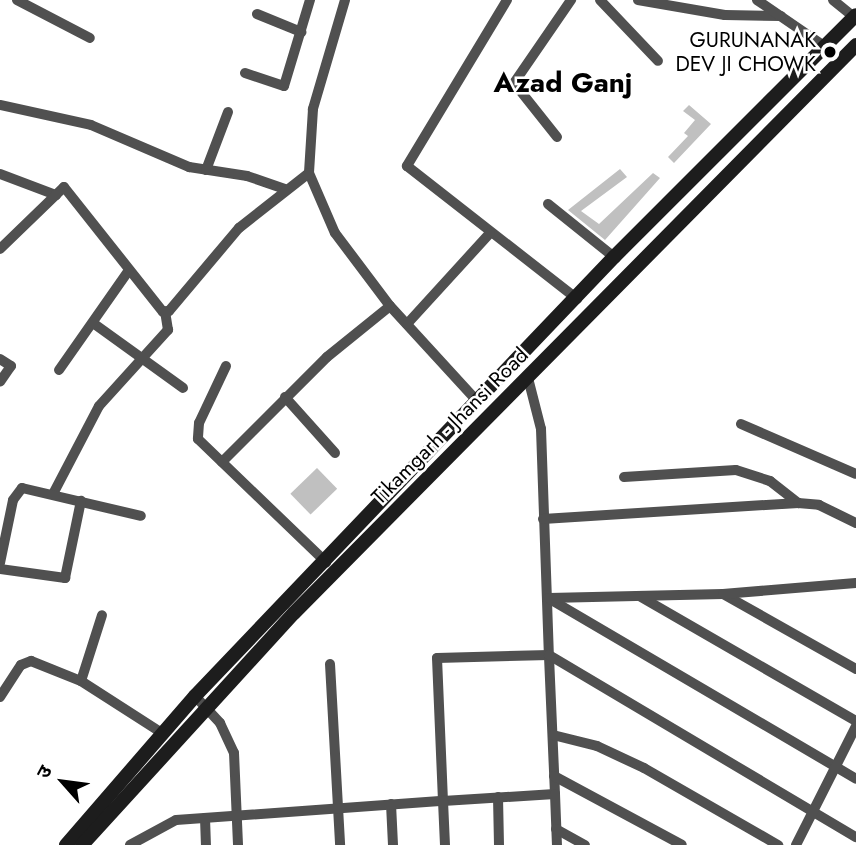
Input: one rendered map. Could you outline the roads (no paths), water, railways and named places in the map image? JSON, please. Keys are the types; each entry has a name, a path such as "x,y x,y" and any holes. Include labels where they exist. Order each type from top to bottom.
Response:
{"street":[{"path":"17,0 90,38"},
{"path":"245,74 284,86 310,0"},
{"path":"345,0 313,109 309,173 335,233 390,306 477,401"},
{"path":"507,0 407,166 577,299"},
{"path":"557,137 514,83 571,0"},
{"path":"600,0 658,61"},
{"path":"638,0 725,15 781,16"},
{"path":"757,0 827,48"},
{"path":"66,845 195,695 326,562 614,257 827,48 855,16 833,0"},
{"path":"257,15 301,32"},
{"name":"Tikamgarh - Jhansi Road","path":"82,845 205,707 856,45"},
{"path":"0,105 91,125 189,167 247,176 285,189"},
{"path":"205,170 228,112"},
{"path":"165,312 239,228 285,189 309,173"},
{"path":"0,174 56,195"},
{"path":"0,249 64,187 165,312 169,327 99,406 53,494"},
{"path":"548,204 614,257"},
{"path":"407,324 490,233"},
{"path":"59,370 129,270"},
{"path":"222,462 285,397 390,306"},
{"path":"93,323 183,388"},
{"path":"0,359 11,366 0,382"},
{"path":"226,366 196,435 326,562"},
{"path":"528,378 541,429 557,845"},
{"path":"285,397 335,453"},
{"path":"741,424 856,474"},
{"path":"440,440 453,453"},
{"path":"624,477 736,470 770,481 798,503"},
{"path":"0,563 15,494 27,488 141,516"},
{"path":"0,569 65,579 81,500"},
{"path":"543,519 798,503 819,505 856,523"},
{"path":"548,598 723,594 856,583"},
{"path":"723,594 856,669"},
{"path":"639,596 856,723 796,845"},
{"path":"548,598 856,779"},
{"path":"81,681 102,615"},
{"path":"445,845 437,658 549,655 856,837"},
{"path":"0,697 27,661 81,681 162,733"},
{"path":"330,664 341,845"},
{"path":"195,695 228,735 234,753 238,845"},
{"path":"553,735 597,746 643,768 778,845"},
{"path":"554,776 682,845"},
{"path":"130,845 176,820 555,794"},
{"path":"498,797 499,845"},
{"path":"391,804 393,845"},
{"path":"205,818 206,845"},
{"path":"556,829 584,845"},
{"path":"152,831 153,845"}],"place":[{"name":"GURUNANAK DEV JI CHOWK","path":"830,52"}],"district":[{"name":"Azad Ganj","path":"563,83"}]}
